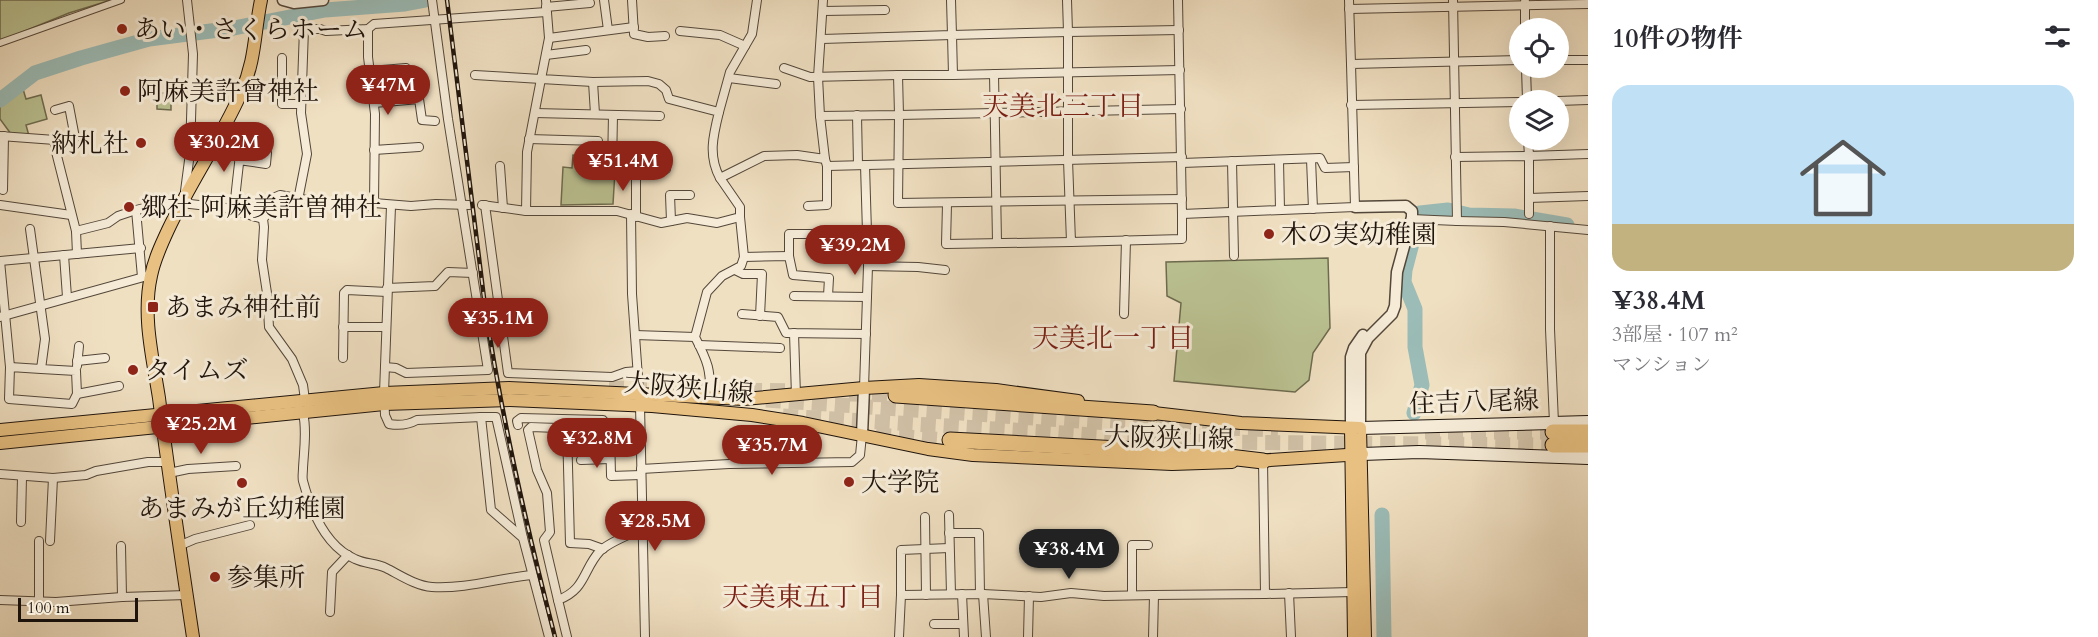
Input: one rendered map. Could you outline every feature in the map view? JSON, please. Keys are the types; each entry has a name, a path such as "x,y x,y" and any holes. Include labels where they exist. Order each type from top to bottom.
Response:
{"highway":[{"path":"896,395 1153,413"},
{"path":"1553,433 1588,432"},
{"path":"1553,433 1588,445"},
{"path":"951,440 1195,453 1263,461"}],"main road":[{"path":"193,637 148,316 146,276 182,200 240,94 249,73 261,6"},
{"name":"大阪狭山線","path":"639,400 744,399 919,385 968,387 1241,423 1356,428"},
{"name":"大阪狭山線","path":"0,443 162,421 509,388 639,400 752,415 803,423 928,449 973,455 1172,464 1263,461 1357,454"},
{"name":"大阪狭山線","path":"0,430 162,421"},
{"name":"住吉八尾線","path":"1356,428 1553,433 1588,422"},
{"path":"1356,428 1365,637"},
{"name":"住吉八尾線","path":"1357,454 1441,452 1588,458"},
{"path":"1354,637 1357,454"}],"street":[{"path":"0,43 120,0"},
{"path":"182,200 190,153 193,54 187,0"},
{"path":"283,0 294,3 323,0"},
{"path":"604,0 608,30"},
{"path":"632,0 634,34 648,37 666,36"},
{"path":"710,398 710,372 697,341 707,292 722,276 741,266 744,257 740,207 714,167 712,149 719,112 729,78 752,34 757,0"},
{"path":"808,206 827,205 826,162 818,77 824,0"},
{"path":"951,0 953,75"},
{"path":"1067,0 1071,242"},
{"path":"947,204 946,244 1182,238 1178,0"},
{"path":"385,367 396,368 406,373 488,370 473,273 466,205 434,21 433,3"},
{"path":"298,200 307,154 301,105 304,29 326,31 368,29 374,24 434,21 546,6 590,3"},
{"path":"1453,3 1457,221"},
{"path":"1354,207 1349,4 1588,4"},
{"path":"526,211 527,152 549,38 546,6"},
{"path":"823,11 885,10"},
{"path":"549,38 634,27"},
{"path":"368,29 374,103 374,203"},
{"path":"822,39 1179,30"},
{"path":"680,31 720,35 745,46"},
{"path":"546,55 586,50"},
{"path":"282,58 282,104 301,105"},
{"path":"1351,64 1509,60"},
{"path":"1569,60 1588,60"},
{"path":"370,71 406,68"},
{"path":"784,68 810,77 1180,70"},
{"path":"994,74 997,242"},
{"path":"475,75 593,82 648,81 659,84 666,90 669,99 719,112"},
{"path":"898,75 898,203 1182,199"},
{"path":"729,78 776,84"},
{"path":"593,82 595,114"},
{"path":"374,103 418,99 422,120 435,121"},
{"path":"1569,101 1588,100"},
{"path":"1351,105 1509,102"},
{"path":"3,190 2,136 56,140 75,138 69,106 55,110"},
{"path":"820,116 1181,109"},
{"path":"535,113 660,116"},
{"path":"613,115 612,167 666,169"},
{"path":"518,425 521,418 603,420 610,430 611,476 729,464 852,462 860,455 868,266 857,116"},
{"path":"530,139 598,141"},
{"path":"56,140 55,148 76,231 77,254"},
{"path":"374,150 419,147"},
{"path":"1529,150 1529,214"},
{"path":"190,153 207,156"},
{"path":"1455,156 1588,154"},
{"path":"720,178 764,156 797,155 826,162 861,165 995,161 1232,161 1320,158 1325,168 1354,167"},
{"path":"1311,159 1313,208"},
{"path":"234,211 239,160"},
{"path":"1279,160 1280,210"},
{"path":"1232,161 1234,256"},
{"path":"500,166 503,208"},
{"path":"636,168 635,335 640,430 645,637"},
{"path":"466,205 391,206 374,203 367,206 344,207 280,195 273,198 263,219 262,260 269,327 292,359 303,385 306,426 302,478 317,520 333,543 359,561 377,564 396,575 430,587 461,587 532,575"},
{"path":"671,221 670,195 690,195"},
{"path":"1529,198 1588,196"},
{"path":"76,231 108,223 118,216 136,210 182,200 263,219"},
{"path":"0,205 71,215"},
{"path":"638,371 612,377 508,373 483,205 526,211 606,210 661,223 687,218 717,224 740,218"},
{"path":"391,206 384,399 389,424 397,426 417,420 496,417 532,575 549,637"},
{"path":"1182,214 1407,206 1417,219"},
{"path":"3,316 146,276 136,210"},
{"path":"1417,219 1504,222 1588,230"},
{"path":"1356,428 1350,366 1354,348 1364,334 1386,321 1395,306 1397,272 1417,219"},
{"path":"1550,226 1553,433"},
{"path":"30,229 32,258 45,339 41,369"},
{"path":"819,234 789,234 789,256 793,275 829,278 828,296"},
{"path":"1124,314 1126,240"},
{"path":"78,346 76,394 72,404 9,399 10,367 3,316 0,261 141,248"},
{"path":"64,255 67,297"},
{"path":"744,257 789,256"},
{"path":"868,266 945,270"},
{"path":"735,270 743,274 762,274 760,316"},
{"path":"343,358 344,293 347,290 387,290 435,286 448,272 473,273"},
{"path":"794,296 867,297"},
{"path":"741,314 778,317 786,333 866,334"},
{"path":"344,327 386,327"},
{"path":"794,333 796,396"},
{"path":"635,335 780,348"},
{"path":"77,361 105,358"},
{"path":"10,367 76,371"},
{"path":"76,394 118,386"},
{"path":"481,417 491,510 524,538"},
{"path":"567,637 544,540 550,532 547,493 537,470 528,430 531,428 567,428 640,430"},
{"path":"567,428 570,543 589,544 603,549"},
{"path":"581,460 610,459"},
{"path":"1263,461 1265,594"},
{"path":"0,474 53,478 86,475 96,471 148,462 168,468 188,469 236,466"},
{"path":"21,522 22,477"},
{"path":"50,541 53,478"},
{"path":"949,515 951,594"},
{"path":"925,517 926,595"},
{"path":"181,545 202,537 250,525"},
{"path":"558,600 567,597 580,586 594,559 603,549 642,529"},
{"path":"949,533 979,533 986,637"},
{"path":"39,541 39,602"},
{"path":"1132,596 1132,545 1148,545"},
{"path":"121,546 122,597"},
{"path":"899,637 901,550 949,548"},
{"path":"330,612 332,572 348,555"},
{"path":"901,595 982,594 1041,597 1071,593 1132,596 1353,592"},
{"path":"1288,593 1290,637"},
{"path":"962,594 964,637"},
{"path":"1153,637 1154,595"},
{"path":"0,600 56,602 122,597 187,596"},
{"path":"1028,637 1029,596"},
{"path":"934,624 963,624"}],"green space":[{"path":"0,0 111,0 69,13 0,41"},
{"path":"23,89 26,99 41,95 47,119 26,125 29,136 11,134 0,119 0,106"},
{"path":"157,93 171,93 171,110 157,109"},
{"path":"601,146 611,146 615,171 613,204 561,205 563,167 572,168 573,155 598,157"},
{"path":"1328,258 1330,328 1313,353 1309,380 1295,392 1174,381 1181,303 1167,296 1166,262"}],"waterway":[{"path":"0,100 35,73 149,39 234,28 325,10 405,4 426,0"},
{"path":"1414,413 1422,385 1415,347 1415,309 1404,282 1420,213 1448,210 1469,215 1514,216 1567,225"},
{"path":"1382,515 1384,637"}],"tunnel":[{"path":"609,388 795,391"},
{"path":"849,394 896,395"},
{"path":"766,400 1123,424 1278,430"},
{"path":"783,416 1208,442 1553,445"},
{"path":"1425,432 1553,432"},
{"path":"876,435 950,440"}],"railway":[{"path":"447,0 490,341 515,468 555,637"}],"place":[{"name":"あい・さくらホーム","path":"122,29"},
{"name":"阿麻美許曾神社","path":"125,91"},
{"name":"納札社","path":"141,143"},
{"name":"郷社 阿麻美許曽神社","path":"129,207"},
{"name":"木の実幼稚園","path":"1269,234"},
{"name":"あまみ神社前","path":"153,307"},
{"name":"タイムズ","path":"133,370"},
{"name":"大学院","path":"849,482"},
{"name":"あまみが丘幼稚園","path":"242,483"},
{"name":"参集所","path":"215,577"}],"district":[{"name":"天美北三丁目","path":"1063,106"},
{"name":"天美北一丁目","path":"1113,338"},
{"name":"天美東五丁目","path":"803,597"}]}
